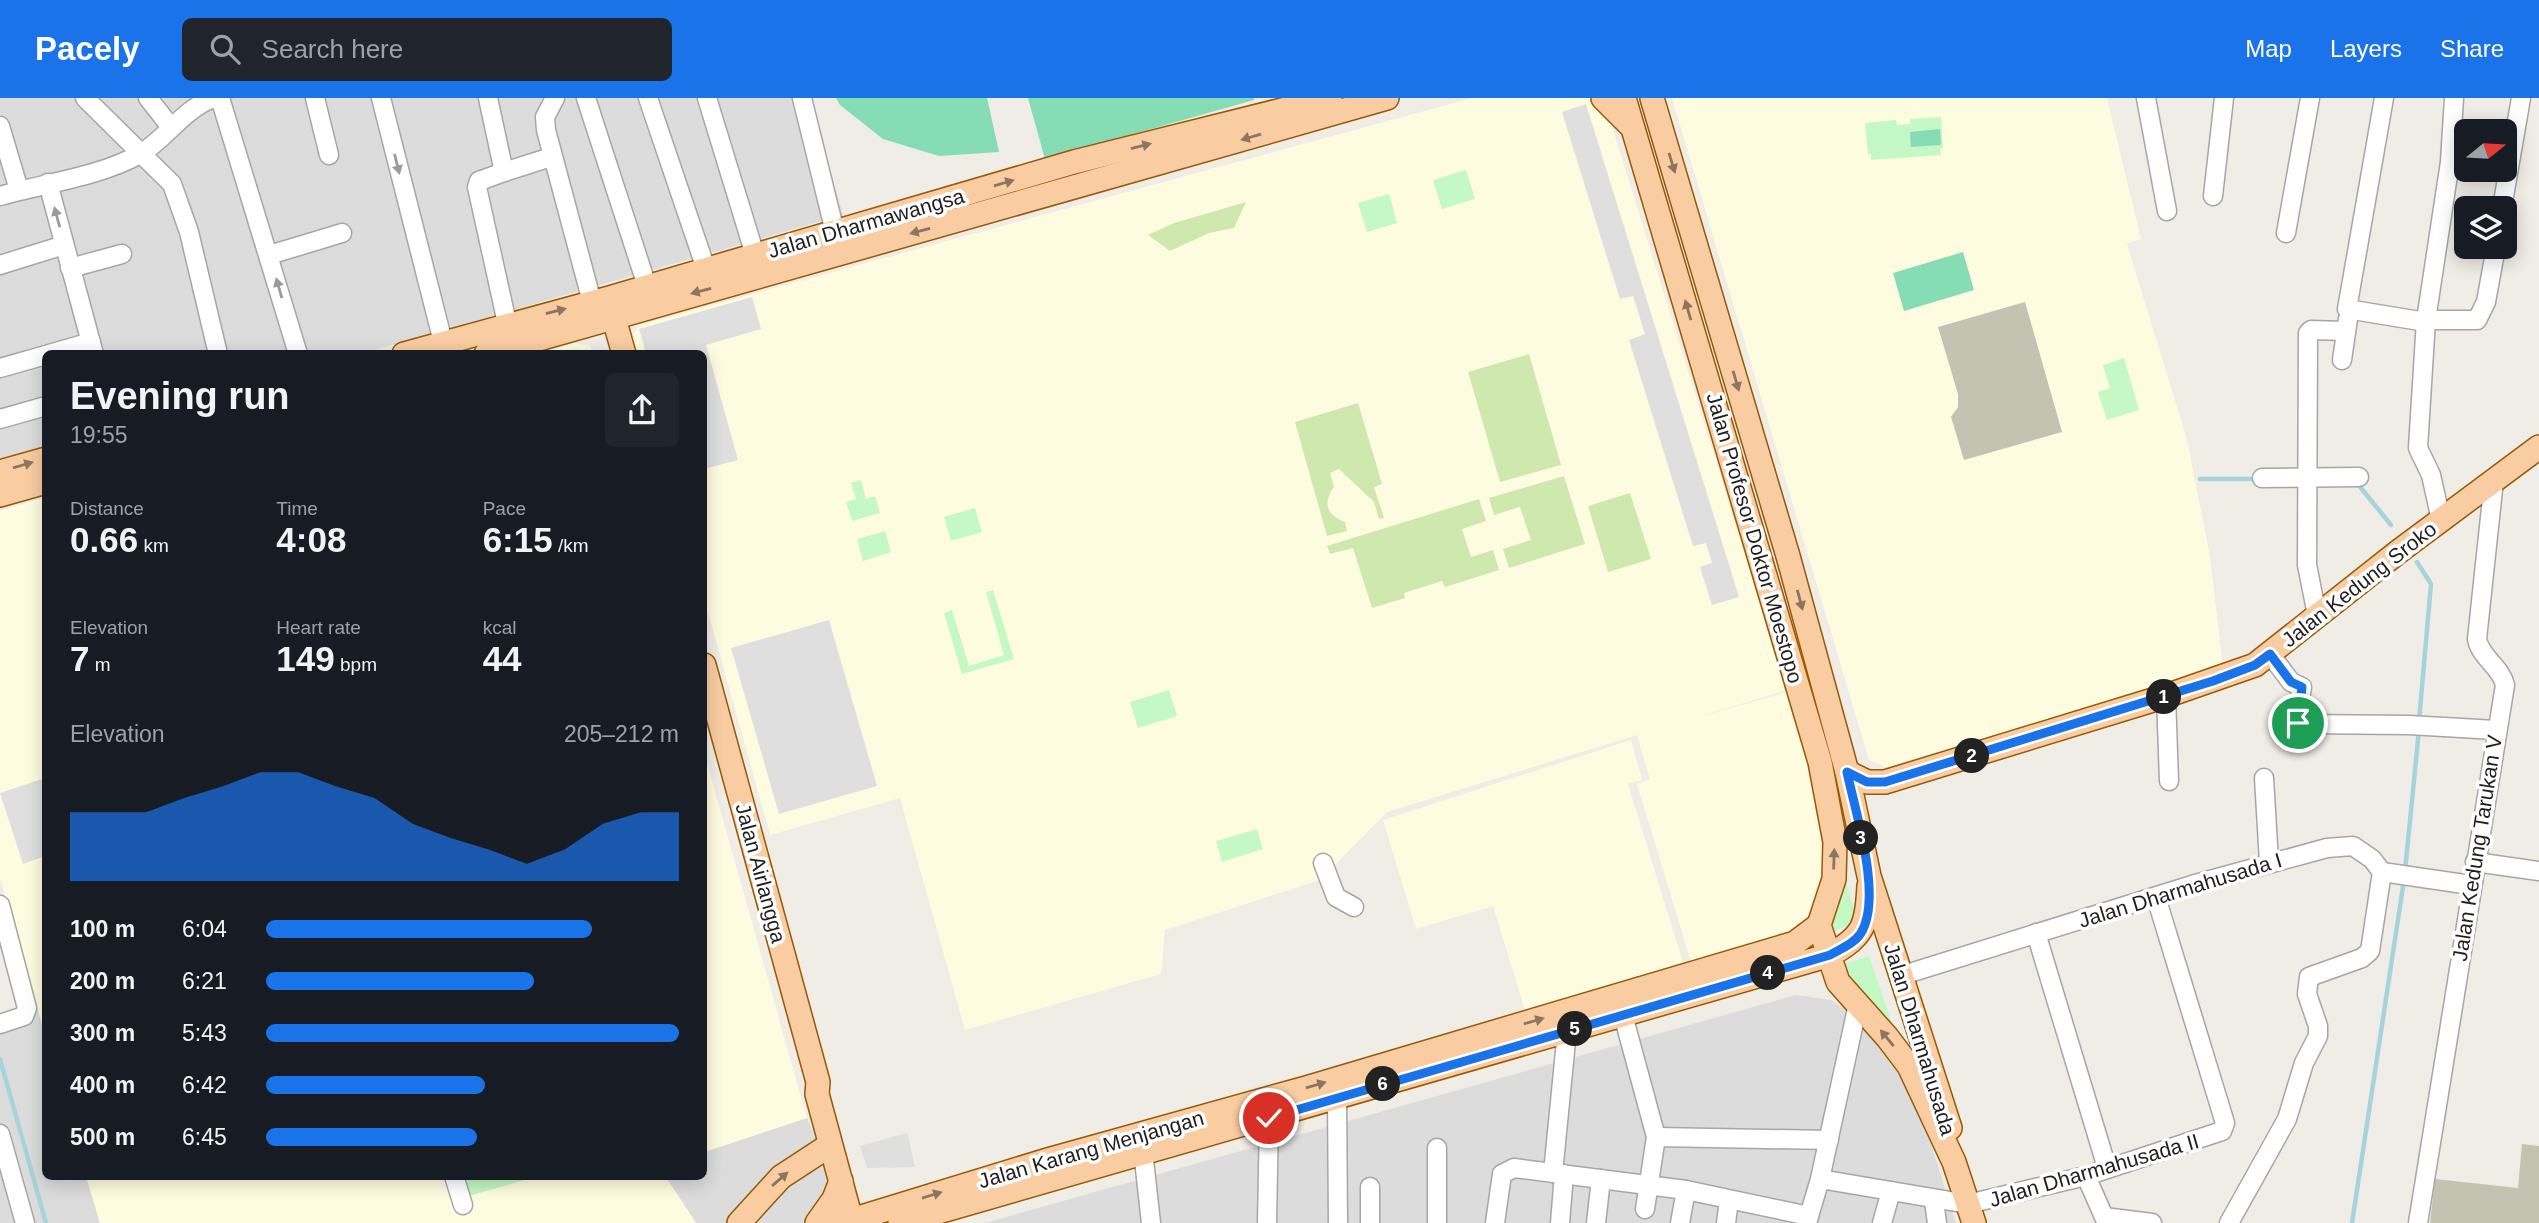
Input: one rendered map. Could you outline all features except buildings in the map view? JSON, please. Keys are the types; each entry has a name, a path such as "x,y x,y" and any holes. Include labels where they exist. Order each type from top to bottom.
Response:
{"main road":[{"name":"Jalan Dharmawangsa","path":"417,350 507,323 603,307 1077,173 1296,102 1330,98"},
{"name":"Jalan Dharmawangsa","path":"1077,173 1387,98"},
{"path":"1603,98 1636,131"},
{"name":"Jalan Profesor Doktor Moestopo","path":"1624,98 1636,131 1820,762 1835,842 1834,880 1819,925"},
{"name":"Jalan Profesor Doktor Moestopo","path":"1655,102 1788,556 1847,772 1869,876"},
{"name":"Jalan Dharmawangsa","path":"496,350 603,307 647,286 835,232 889,228"},
{"path":"603,307 611,350"},
{"path":"603,307 622,350"},
{"name":"Jalan Kedung Sroko","path":"1847,772 1867,782 1885,782 2166,696 2255,665 2539,447"},
{"path":"0,472 42,460"},
{"path":"0,495 42,483"},
{"name":"Jalan Airlangga","path":"707,676 818,1082 817,1094 830,1145 857,1221"},
{"name":"Jalan Karang Menjangan","path":"900,1223 937,1218 1143,1151 1219,1121 1269,1118 1830,955 1853,942 1860,933 1868,900 1869,876"},
{"name":"Jalan Dharmahusada","path":"1869,876 1948,1118 1954,1162"},
{"path":"1819,925 1838,982"},
{"name":"Jalan Karang Menjangan","path":"857,1221 1219,1121 1795,943 1819,925"},
{"path":"1772,972 1805,974 1838,982"},
{"name":"Jalan Dharmahusada","path":"1838,982 1909,1066 1954,1162 1971,1214"},
{"name":"Jalan Airlangga","path":"818,1082 828,1091 857,1221"},
{"path":"738,1223 781,1177 830,1145"},
{"path":"817,1223 834,1199 841,1181"}],"street":[{"path":"85,98 172,184 177,194 217,350"},
{"path":"148,98 170,126"},
{"path":"0,196 142,153 170,126 211,98"},
{"path":"220,98 297,350"},
{"path":"315,98 329,155"},
{"path":"381,98 443,342"},
{"path":"488,98 504,172"},
{"path":"555,98 544,121 551,157 603,307"},
{"path":"586,98 647,286"},
{"path":"648,98 706,269"},
{"path":"707,98 754,255"},
{"path":"802,98 835,232"},
{"path":"2146,98 2167,211"},
{"path":"2213,196 2224,98"},
{"path":"2286,233 2310,98"},
{"path":"2342,360 2349,312 2347,308 2384,98"},
{"path":"2441,520 2431,475 2418,448 2426,321 2449,162 2454,98"},
{"path":"2504,196 2521,98"},
{"path":"0,127 19,190"},
{"path":"507,323 477,185 504,172 551,157"},
{"path":"48,183 92,348"},
{"path":"270,255 342,233"},
{"path":"0,265 64,245"},
{"path":"70,268 122,254"},
{"path":"2349,312 2426,321 2472,323 2477,320 2486,302 2494,259"},
{"path":"2317,615 2308,577 2308,333 2311,330 2346,331"},
{"path":"0,368 42,355"},
{"path":"0,419 42,407"},
{"path":"2262,478 2306,480 2359,477"},
{"name":"Jalan Kedung Tarukan V","path":"2418,1223 2505,682 2479,648 2477,639 2494,480"},
{"path":"2270,654 2291,682 2302,687 2297,719 2300,724 2409,725 2496,730"},
{"path":"2166,696 2169,781"},
{"path":"2264,778 2269,862"},
{"name":"Jalan Dharmahusada I","path":"1900,976 2269,862 2327,848 2353,846 2396,874"},
{"path":"2475,862 2539,871"},
{"path":"1323,863 1336,897 1354,907"},
{"path":"2229,1223 2287,1119 2304,1063 2318,1036 2316,1019 2307,994 2309,977 2362,958 2373,946 2396,874 2472,885"},
{"name":"Jalan Dharmahusada II","path":"1971,1214 2219,1134 2225,1123 2155,897"},
{"path":"0,905 27,1008 24,1016 3,1023"},
{"path":"2036,933 2107,1168"},
{"path":"1495,1223 1504,1170 1514,1168 1686,1190 1808,1219 1820,1179 1858,1004"},
{"path":"1623,1015 1656,1137 1651,1185 1645,1209"},
{"path":"1560,1223 1558,1173 1567,1031"},
{"path":"1337,1098 1338,1223"},
{"path":"1268,1223 1269,1118"},
{"path":"1656,1137 1829,1140"},
{"path":"1,1139 25,1223"},
{"path":"1437,1148 1437,1223"},
{"path":"1143,1151 1151,1223"},
{"path":"2086,1176 2104,1217 2152,1223"},
{"path":"1596,1223 1601,1179"},
{"path":"1820,1179 1934,1200 1971,1214"},
{"path":"455,1180 463,1205"},
{"path":"1370,1187 1370,1223"},
{"path":"1680,1223 1686,1190"},
{"path":"1882,1223 1891,1191"},
{"path":"1726,1223 1729,1200"},
{"path":"1934,1200 1937,1223"}],"shaded area":[{"path":"0,98 809,98 843,215 374,350 42,350 42,447 0,459"},
{"path":"1472,98 1598,98 1606,107 1787,690 1685,721 1787,692 1832,844 1820,902 1797,933 1692,965 1637,784 1650,779 1637,735 1387,812 1320,880 1165,930 1161,974 965,1030 900,798 770,835 707,609 707,350 636,350 633,339 639,325"},
{"path":"1672,98 2107,98 2141,239 2127,244 2187,439 2210,557 2223,667 1887,767 1869,760"},
{"path":"1586,104 1739,597 1712,605 1700,567 1712,563 1706,543 1693,546 1629,340 1645,334 1633,296 1620,299 1562,112"},
{"path":"752,297 761,329 706,345 738,460 707,468 707,350 645,350 639,329"},
{"path":"2025,302 2062,432 1964,460 1951,417 1958,407 1958,394 1938,327"},
{"path":"574,343 590,346 592,350 549,350"},
{"path":"42,498 42,1025 0,878 0,511"},
{"path":"829,620 877,786 779,814 731,648"},
{"path":"1631,740 1642,780 1628,784 1684,966 1526,1014 1493,906 1416,929 1383,820"},
{"path":"707,763 807,1118 707,1151"},
{"path":"42,779 42,857 23,864 0,793"},
{"path":"1796,995 1831,1000 1853,1015 1887,1051 1924,1122 1956,1223 985,1223"},
{"path":"36,1001 42,1024 42,1180 87,1180 100,1223 0,1223 0,1032 10,1028"},
{"path":"807,1118 831,1173 832,1192 815,1215 802,1223 696,1223 668,1180 707,1180 707,1151"},
{"path":"907,1133 915,1167 867,1168 860,1146"},
{"path":"2522,1144 2539,1146 2539,1223 2430,1223 2435,1179 2518,1188"},
{"path":"87,1180 668,1180 696,1223 100,1223"}],"green space":[{"path":"836,98 987,98 999,152 939,156 883,139 840,105"},
{"path":"1028,98 1254,98 1254,100 1045,159"},
{"path":"1941,117 1941,155 1871,160 1865,123 1896,120 1897,125 1910,124 1910,119"},
{"path":"1940,129 1941,145 1911,147 1910,132"},
{"path":"1466,170 1475,199 1442,209 1433,180"},
{"path":"1389,194 1397,223 1367,232 1358,203"},
{"path":"1246,202 1234,228 1209,233 1170,251 1148,235 1174,223"},
{"path":"1963,252 1974,290 1904,311 1893,273"},
{"path":"1529,354 1561,465 1500,482 1468,372"},
{"path":"2124,358 2139,410 2107,420 2098,392 2110,388 2103,365"},
{"path":"1358,403 1382,484 1374,487 1384,518 1379,519 1374,502 1339,469 1330,473 1334,487 1327,503 1330,512 1345,522 1347,531 1327,536 1295,422"},
{"path":"1564,476 1585,544 1509,568 1503,549 1531,540 1520,507 1494,515 1489,498"},
{"path":"861,480 866,499 875,496 880,513 852,521 846,502 856,499 851,483"},
{"path":"1630,493 1651,559 1608,572 1588,506"},
{"path":"1479,499 1486,521 1462,529 1471,557 1493,550 1499,570 1445,587 1442,581 1404,593 1405,598 1372,608 1353,548 1330,554 1327,546"},
{"path":"975,508 982,532 951,541 944,517"},
{"path":"885,531 891,552 863,561 857,539"},
{"path":"993,590 1014,659 962,674 944,613 952,610 969,666 1004,655 986,592"},
{"path":"1169,690 1177,716 1138,728 1130,702"},
{"path":"1257,829 1263,849 1222,862 1216,841"},
{"path":"1844,876 1858,923 1825,933"},
{"path":"1869,956 1894,1030 1868,998 1840,980 1836,967"},
{"path":"460,1180 525,1180 465,1197"}],"waterway":[{"path":"2200,479 2259,479"},
{"path":"2357,483 2391,525"},
{"path":"2417,562 2431,584 2419,721"},
{"path":"2405,871 2419,730"},
{"path":"2352,1223 2404,880"},
{"path":"0,1059 46,1223"}],"route":[{"path":"1269,1118 1830,955 1853,942 1864,924 1869,876 1847,772 1867,782 1885,782 2213,681 2255,665 2270,654 2291,682 2302,687 2298,723"}]}
